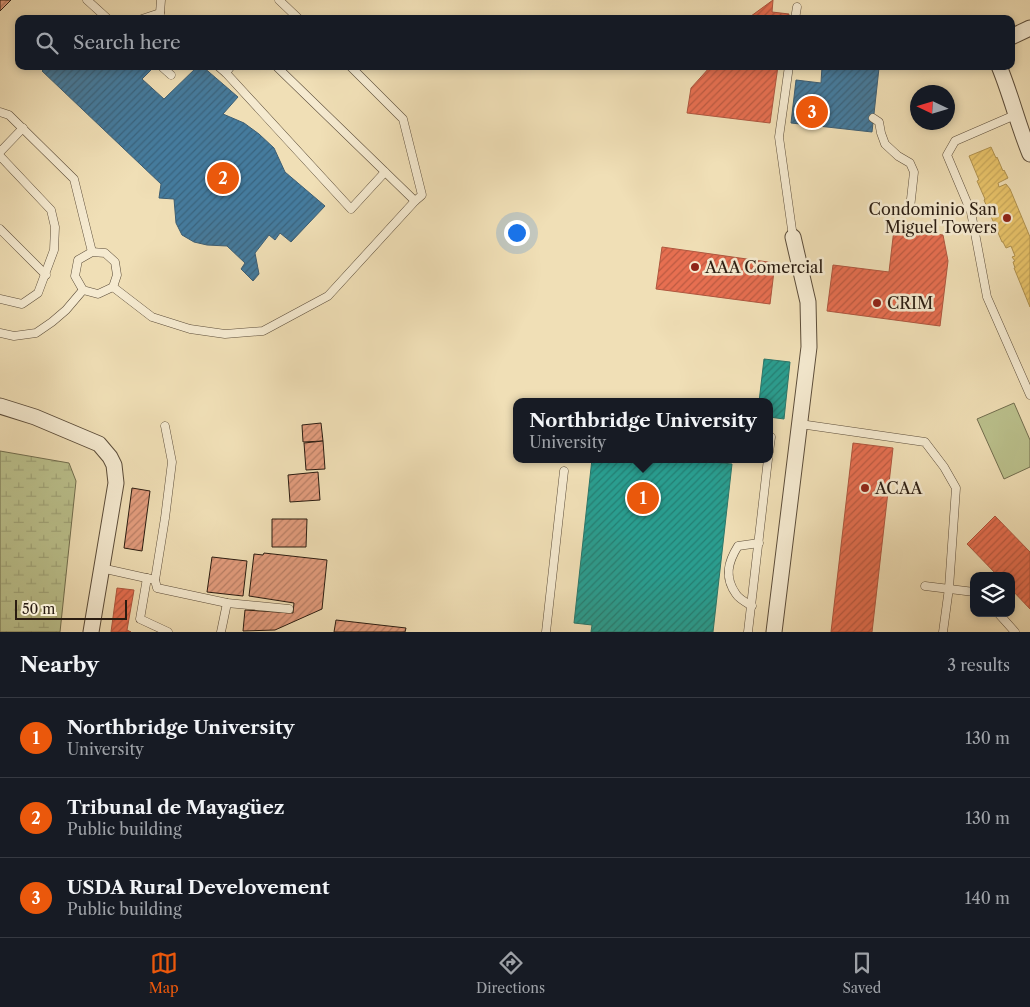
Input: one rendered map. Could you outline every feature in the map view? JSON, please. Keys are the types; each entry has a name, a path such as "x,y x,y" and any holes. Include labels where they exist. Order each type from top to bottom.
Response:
{"street":[{"path":"1015,34 1030,28"},
{"path":"1000,70 1030,154"},
{"path":"774,632 809,347 808,302 793,237"},
{"path":"0,406 99,444 110,456 114,465 116,483 91,632"}],"lane":[{"path":"87,0 104,15"},
{"path":"161,0 163,15"},
{"path":"279,0 295,15"},
{"path":"796,15 797,7"},
{"path":"165,70 171,75"},
{"path":"222,70 351,209 385,172"},
{"path":"226,74 228,70"},
{"path":"280,70 415,201"},
{"path":"113,287 152,317 190,329 225,334 263,330 328,296 422,195 403,119 354,70"},
{"path":"788,70 779,137 793,237"},
{"path":"0,112 9,115 74,179 92,252"},
{"path":"1015,115 955,141 947,155 971,212 987,297 1030,395"},
{"path":"873,118 879,122 885,144 898,156 910,162 914,172 910,208"},
{"path":"0,299 22,304 38,294 54,250 55,226 51,210 0,154 23,128"},
{"path":"0,229 46,275"},
{"path":"92,252 105,253 115,262 118,274 113,287 98,294 83,290 75,276 78,260 92,252"},
{"path":"0,333 14,336 36,333 66,310 83,290"},
{"path":"800,424 925,442 944,467 956,488 943,632"},
{"path":"165,426 172,462 165,518 140,619 168,632"},
{"path":"748,632 768,463"},
{"path":"546,632 564,471"},
{"path":"752,606 736,595 728,578 731,558 738,546 759,543"},
{"path":"101,568 151,579 156,588 227,603 289,609"},
{"path":"925,586 970,591"},
{"path":"221,632 227,603"},
{"path":"1002,617 1015,632"}],"green space":[{"path":"1014,403 1030,440 1030,467 1004,479 977,419"},
{"path":"0,451 69,463 76,481 60,632 0,632"}],"building: Homes":[{"name":"Condominio San Miguel Towers","path":"991,147 1008,178 998,183 999,187 1006,184 1010,189 1030,237 1030,307 1014,268 1013,262 1015,261 1012,257 1015,256 1011,246 1006,248 1002,242 984,200 977,181 979,180 969,156"}],"building: Shops":[{"path":"773,0 772,12 789,14 789,15 752,15"},
{"path":"707,70 777,70 770,123 687,113 691,88"},
{"path":"894,229 943,235 948,261 940,326 827,311 833,265 889,272"},
{"path":"662,247 775,263 770,304 656,289"},
{"path":"853,443 893,448 872,632 831,632"},
{"path":"995,516 1030,552 1030,609 1015,593 1015,572 994,572 967,544"},
{"path":"117,588 134,590 127,630 131,632 111,632"}],"building: Schools":[{"path":"764,359 790,362 784,419 773,418 773,398 759,398"},
{"path":"592,463 732,464 713,632 591,632 592,625 574,623"}],"building: Public":[{"path":"151,70 142,79 164,99 194,70 207,70 238,97 223,114 244,123 259,134 274,148 285,172 325,206 291,242 280,233 275,240 269,235 255,253 259,274 253,281 241,269 245,263 227,246 194,242 182,235 176,223 174,199 159,198 161,184 42,71"},
{"path":"822,70 879,70 872,132 791,123 796,80 821,83"}],"building: Other":[{"path":"0,0 11,0 0,11"},
{"path":"321,423 323,441 303,442 302,425"},
{"path":"323,441 325,469 306,470 304,443"},
{"path":"318,472 320,500 290,502 288,475"},
{"path":"132,488 150,491 142,551 124,548"},
{"path":"272,519 307,519 306,547 272,547"},
{"path":"264,553 327,560 322,609 275,630 243,631 245,610 293,613 294,603 249,596 254,554 263,555"},
{"path":"212,557 247,561 243,596 207,592"},
{"path":"336,620 406,628 405,632 334,632"}],"place":[{"name":"USDA Rural Develovement","path":"812,112"},
{"name":"Tribunal de Mayagüez","path":"223,178"},
{"name":"Condominio San Miguel Towers","path":"1007,218"},
{"name":"AAA Comercial","path":"695,267"},
{"name":"CRIM","path":"877,303"},
{"name":"ACAA","path":"865,488"},
{"name":"Northbridge University","path":"643,498"}]}
